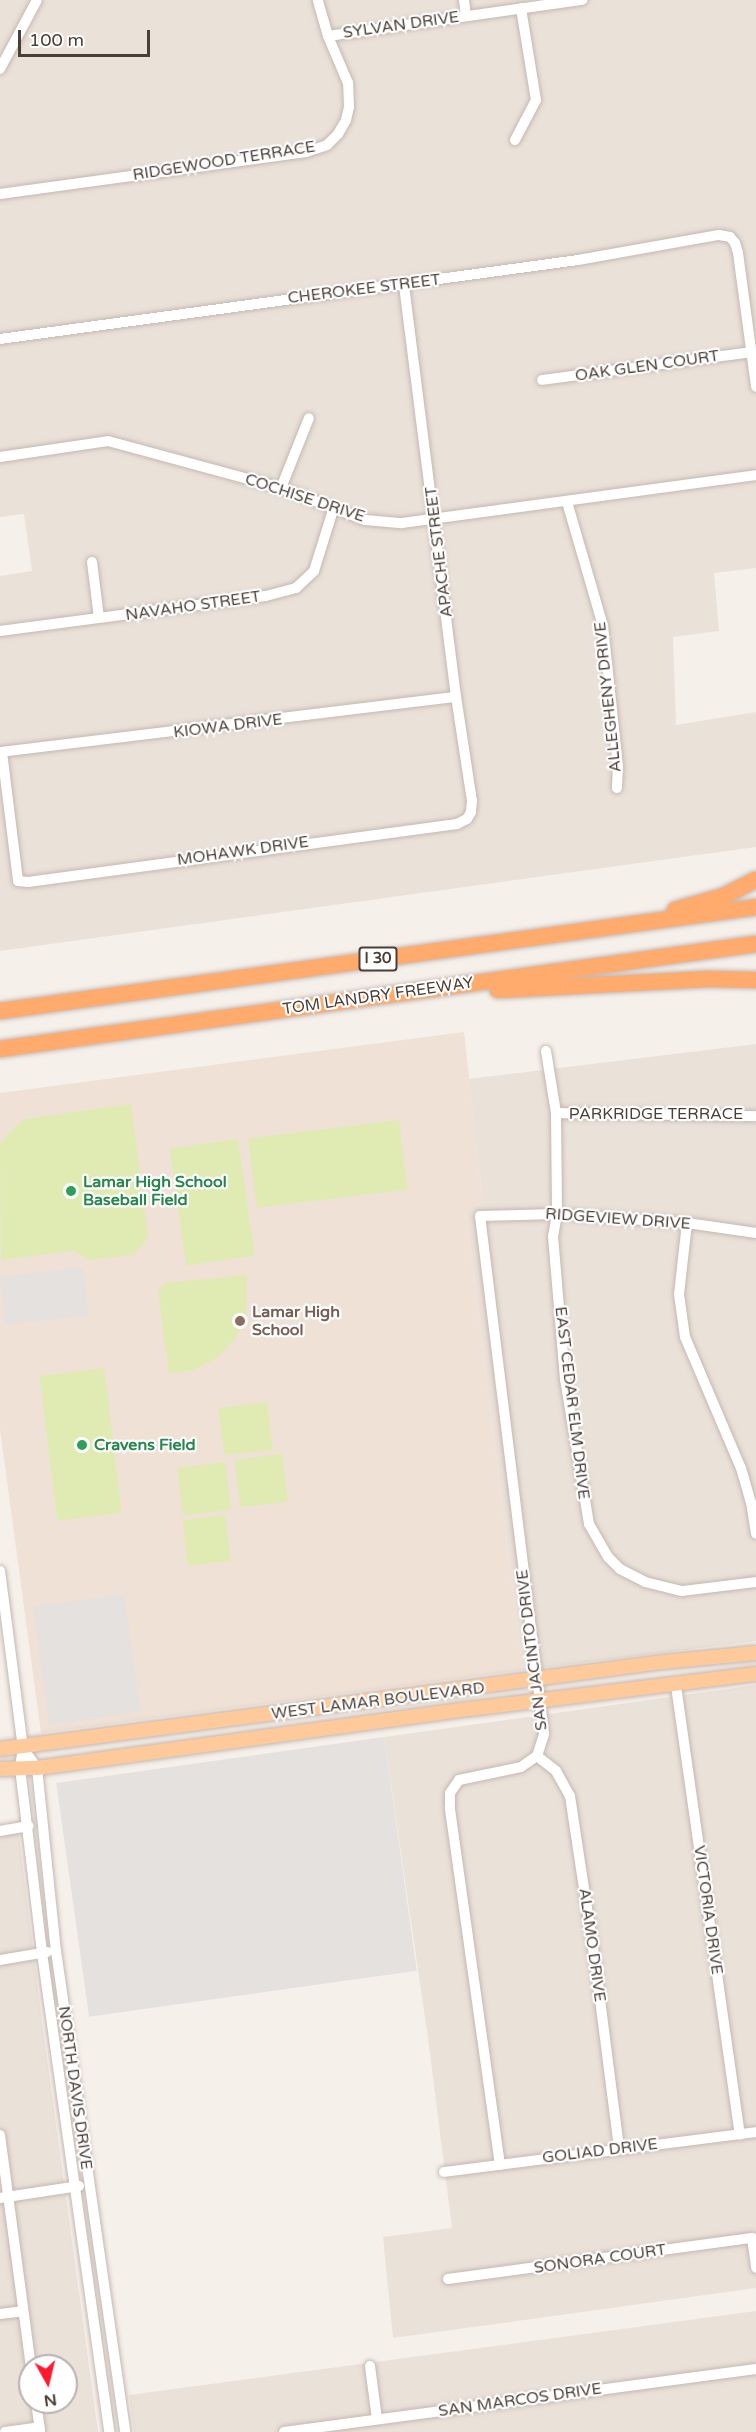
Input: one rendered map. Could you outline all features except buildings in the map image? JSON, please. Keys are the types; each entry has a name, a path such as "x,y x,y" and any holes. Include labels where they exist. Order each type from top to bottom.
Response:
{"highway":[{"path":"519,940 667,912 724,896 756,880"},
{"name":"I 30","path":"0,1011 756,908"},
{"name":"TOM LANDRY FREEWAY","path":"0,1050 756,944"},
{"path":"359,999 576,985 710,979 756,980"}],"main road":[{"name":"WEST LAMAR BOULEVARD","path":"0,1749 23,1748 536,1681 663,1662 756,1653"},
{"name":"WEST LAMAR BOULEVARD","path":"0,1769 37,1768 470,1708 676,1686 756,1674"},
{"path":"467,1689 470,1708"}],"street":[{"path":"0,69 37,0"},
{"name":"RIDGEWOOD TERRACE","path":"0,194 306,152 327,145 338,134 349,107 348,83 328,36 318,0"},
{"path":"464,0 466,16"},
{"name":"SYLVAN DRIVE","path":"328,36 582,0"},
{"path":"515,140 536,100 521,8"},
{"name":"CHEROKEE STREET","path":"0,339 578,260 719,235 727,236 735,243 751,351"},
{"name":"APACHE STREET","path":"404,284 436,520 456,697 472,801 471,812 467,819"},
{"path":"751,351 756,387"},
{"name":"OAK GLEN COURT","path":"542,380 751,351"},
{"path":"280,488 309,417"},
{"name":"COCHISE DRIVE","path":"0,457 108,441 280,488 333,510 365,520 402,523 756,476"},
{"name":"ALLEGHENY DRIVE","path":"567,502 603,626 618,767 617,788"},
{"name":"NAVAHO STREET","path":"0,631 266,596 296,588 314,571 333,510"},
{"path":"92,562 99,618"},
{"name":"KIOWA DRIVE","path":"1,752 456,697"},
{"name":"MOHAWK DRIVE","path":"1,752 18,881 28,882 131,866 457,824 467,819"},
{"name":"EAST CEDAR ELM DRIVE","path":"546,1052 556,1113 557,1214 553,1236 565,1379 585,1510 597,1542 620,1569 661,1588 682,1591 756,1582"},
{"name":"PARKRIDGE TERRACE","path":"556,1113 756,1116"},
{"name":"RIDGEVIEW DRIVE","path":"480,1216 557,1214 687,1223 756,1233"},
{"name":"SAN JACINTO DRIVE","path":"480,1216 538,1702 544,1734 537,1756 521,1767 459,1780 450,1792 450,1807 500,2164"},
{"path":"687,1223 679,1294 685,1337 741,1468 751,1502 756,1534"},
{"name":"NORTH DAVIS DRIVE","path":"0,1571 23,1748 20,1768 42,1953 109,2432"},
{"name":"VICTORIA DRIVE","path":"676,1686 740,2134"},
{"name":"NORTH DAVIS DRIVE","path":"23,1748 37,1768 56,1951 125,2432"},
{"name":"ALAMO DRIVE","path":"537,1756 556,1771 570,1796 619,2148"},
{"path":"0,1831 28,1826"},
{"path":"0,1960 56,1951"},
{"name":"GOLIAD DRIVE","path":"444,2172 756,2132"},
{"path":"0,2136 4,2197 29,2354"},
{"path":"4,2197 88,2185"},
{"name":"SONORA COURT","path":"448,2279 752,2238 756,2268"},
{"path":"0,2314 23,2311"},
{"path":"370,2366 377,2419"},
{"name":"SAN MARCOS DRIVE","path":"284,2432 756,2369"},
{"path":"5,2432 40,2430 38,2414"}],"shaded area":[{"path":"0,0 756,0 756,568 714,573 719,631 673,637 676,725 756,712 756,847 0,951 0,576 32,571 24,514 0,517"},
{"name":"Lamar High School","path":"464,1032 483,1202 466,1214 523,1670 41,1733 0,1429 0,1093"},
{"path":"756,1044 756,1641 523,1670 466,1214 483,1202 469,1079"},
{"path":"83,1267 89,1315 5,1325 0,1277"},
{"path":"124,1594 141,1712 49,1725 33,1607"},
{"path":"756,1685 756,2288 393,2338 383,2237 452,2228 428,2038 384,1737"},
{"path":"384,1737 417,1971 89,2017 56,1783"},
{"path":"18,1828 98,2432 0,2432 0,1830"},
{"path":"756,2311 756,2432 134,2432 129,2395"}],"green space":[{"name":"Lamar High School Baseball Field","path":"131,1104 148,1238 134,1255 89,1260 73,1251 1,1260 0,1144 10,1132 24,1119"},
{"path":"399,1120 408,1189 257,1208 248,1139"},
{"path":"238,1139 254,1256 186,1265 170,1149"},
{"path":"247,1275 246,1316 235,1339 217,1358 194,1370 169,1374 158,1290 165,1283"},
{"name":"Cravens Field","path":"104,1368 122,1513 57,1521 39,1376"},
{"path":"267,1402 273,1450 224,1456 218,1408"},
{"path":"282,1454 288,1502 240,1507 234,1460"},
{"path":"225,1462 231,1510 183,1515 177,1468"},
{"path":"225,1515 231,1561 188,1566 182,1520"}],"place":[{"name":"Lamar High School Baseball Field","path":"71,1191"},
{"name":"Lamar High School","path":"240,1321"},
{"name":"Cravens Field","path":"82,1445"}]}
